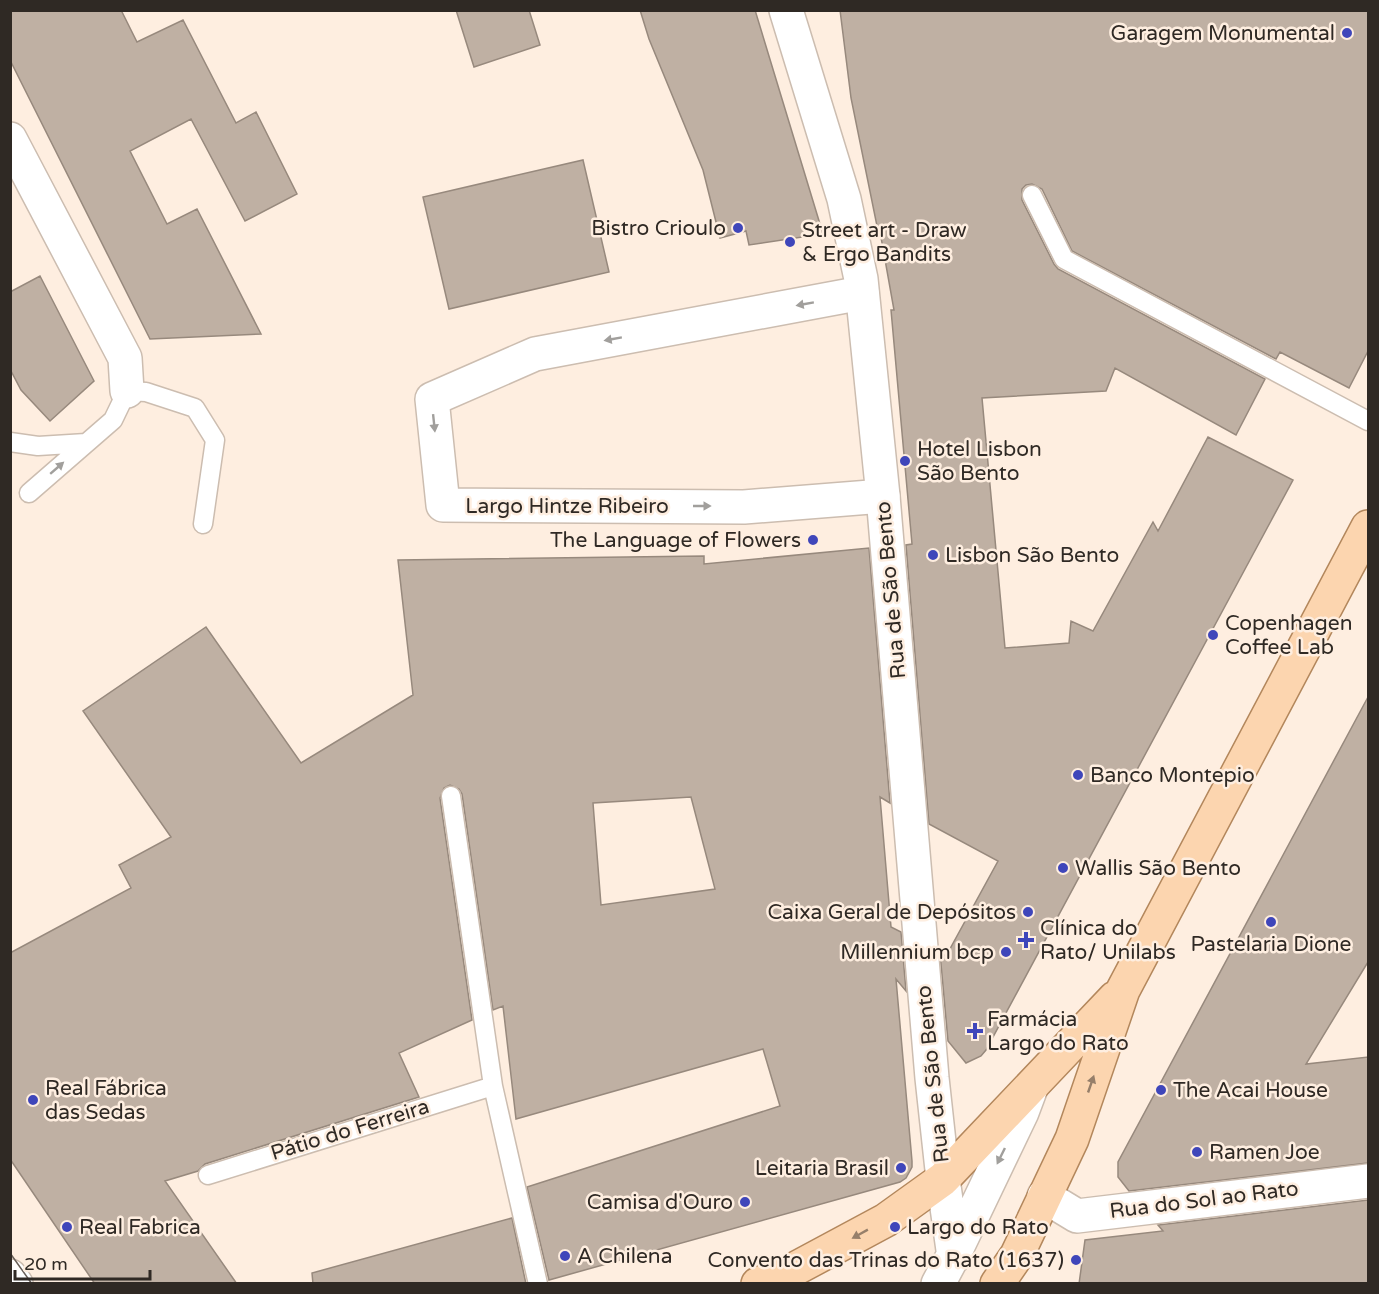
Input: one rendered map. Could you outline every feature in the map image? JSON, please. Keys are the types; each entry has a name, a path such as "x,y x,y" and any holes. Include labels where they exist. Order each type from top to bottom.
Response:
{"main road":[{"path":"997,1284 1017,1255 1072,1139 1123,990 1368,526"},
{"path":"758,1284 791,1271 886,1220 943,1179 1123,990"}],"street":[{"name":"Rua de São Bento","path":"786,10 844,199 862,293 883,496 930,1054 955,1269"},
{"path":"10,139 125,358 128,391"},
{"name":"Largo Hintze Ribeiro","path":"862,293 535,354 432,399 443,505 744,507 883,496"},
{"path":"938,1284 955,1269 1033,1083"},
{"name":"Rua do Sol ao Rato","path":"1044,1197 1077,1216 1368,1181"},
{"path":"10,1276 16,1284"}],"lane":[{"path":"1032,195 1064,259 1368,421"},
{"path":"29,493 113,420 128,391 146,392 195,408 215,440 203,524"},
{"path":"10,442 38,446 86,443"},
{"path":"451,796 493,1086 538,1284"},
{"name":"Pátio do Ferreira","path":"208,1175 493,1086"}],"building":[{"path":"10,10 121,10 137,42 183,20 236,123 256,112 297,194 245,221 191,119 130,151 167,224 197,209 261,334 150,339 10,60"},
{"path":"456,10 529,10 540,45 474,67"},
{"path":"640,10 755,10 823,234 749,245 746,231 720,238 703,170 649,39"},
{"path":"840,10 1368,10 1368,351 1349,388 1280,352 1276,359 1072,251 1042,189 1032,184 1022,189 1022,200 1058,269 1265,379 1236,435 1115,368 1106,391 982,398 1005,648 1069,643 1071,621 1093,631 1153,522 1158,531 1208,437 1293,480 986,1050 981,1056 966,1063 948,1041 940,953 946,956 998,861 929,824 906,545 912,544 891,310 894,310 879,226 877,226 851,98"},
{"path":"583,160 609,272 449,309 423,197"},
{"path":"40,276 94,381 50,421 21,390 10,369 10,292"},
{"path":"869,548 890,803 880,797 891,927 901,932 906,991 896,979 912,1161 912,1167 906,1178 900,1182 549,1280 527,1187 780,1106 763,1049 516,1119 503,1006 493,1010 462,794 459,789 450,785 444,788 440,798 472,1020 399,1053 419,1097 205,1164 198,1171 165,1181 237,1284 95,1284 10,1159 10,953 131,888 119,865 171,837 83,711 206,627 301,763 413,695 398,560 704,556 704,564","holes":["691,797 715,889 601,905 593,803"]},
{"path":"1368,697 1368,962 1306,1064 1368,1057 1368,1163 1129,1191 1118,1177 1118,1162"},
{"path":"1368,1200 1368,1284 1079,1284 1085,1240 1163,1231 1158,1225"},
{"path":"512,1218 526,1284 313,1284 312,1273"}],"tram line":[{"path":"10,1253 32,1284"}],"place":[{"name":"Garagem Monumental","path":"1347,33"},
{"name":"Bistro Crioulo","path":"738,228"},
{"name":"Street art - Draw & Ergo Bandits","path":"790,242"},
{"name":"Hotel Lisbon São Bento","path":"905,461"},
{"name":"The Language of Flowers","path":"813,540"},
{"name":"Lisbon São Bento","path":"933,555"},
{"name":"Copenhagen Coffee Lab","path":"1213,635"},
{"name":"Banco Montepio","path":"1078,775"},
{"name":"Wallis São Bento","path":"1063,868"},
{"name":"Caixa Geral de Depósitos","path":"1028,912"},
{"name":"Pastelaria Dione","path":"1271,922"},
{"name":"Clínica do Rato/ Unilabs","path":"1026,940"},
{"name":"Millennium bcp","path":"1006,952"},
{"name":"Farmácia Largo do Rato","path":"975,1031"},
{"name":"The Acai House","path":"1161,1090"},
{"name":"Real Fábrica das Sedas","path":"33,1100"},
{"name":"Ramen Joe","path":"1197,1152"},
{"name":"Leitaria Brasil","path":"901,1168"},
{"name":"Camisa d'Ouro","path":"745,1202"},
{"name":"Real Fabrica","path":"67,1227"},
{"name":"Largo do Rato","path":"895,1227"},
{"name":"A Chilena","path":"565,1256"},
{"name":"Convento das Trinas do Rato (1637)","path":"1076,1260"}]}
